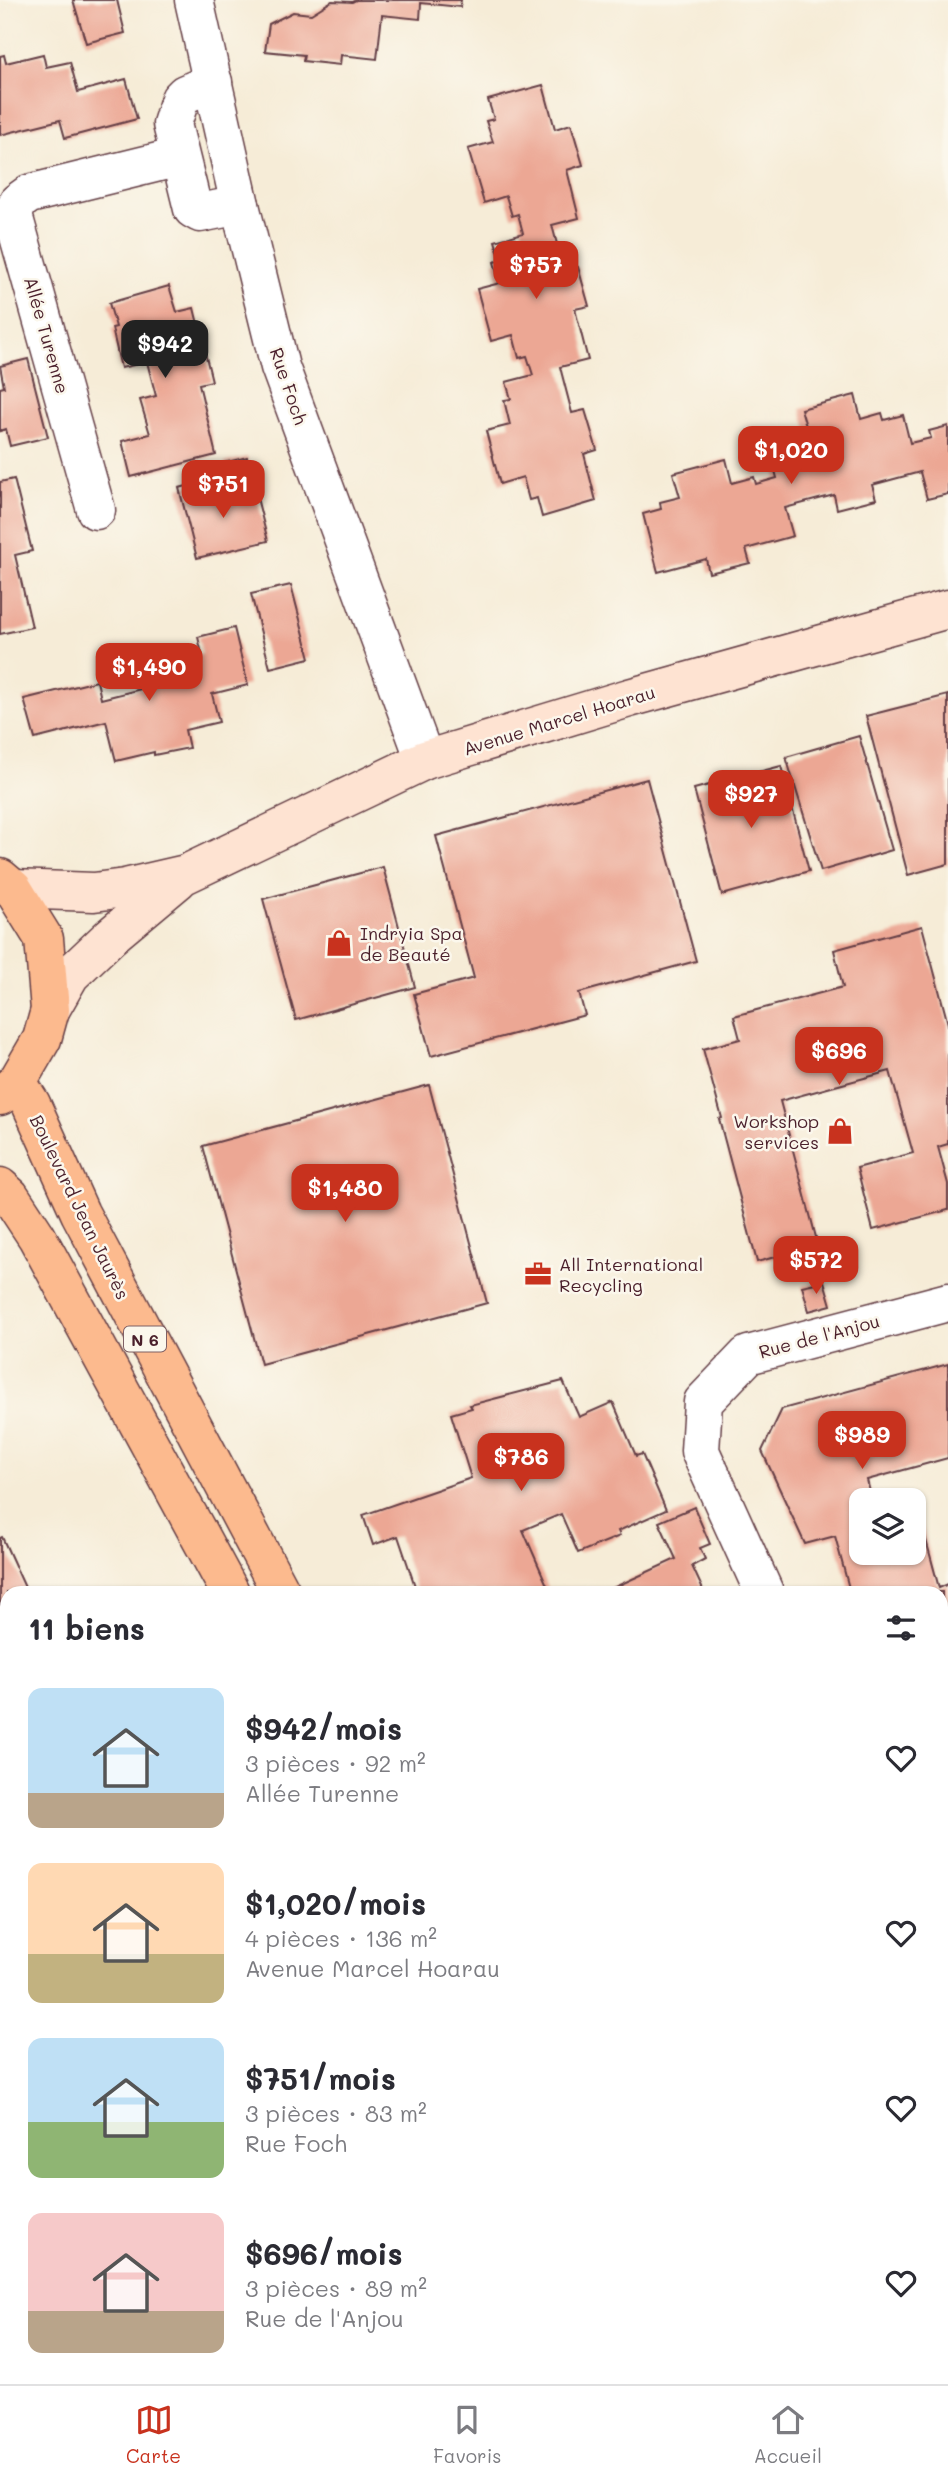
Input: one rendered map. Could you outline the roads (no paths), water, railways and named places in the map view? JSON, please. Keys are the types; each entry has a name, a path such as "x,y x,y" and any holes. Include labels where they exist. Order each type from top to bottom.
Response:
{"main road":[{"name":"Avenue Marcel Hoarau","path":"6,884 94,892 186,874 425,760 629,698 948,609"},
{"name":"Avenue Marcel Hoarau","path":"50,1010 70,975 111,936 186,874"},
{"name":"Boulevard Jean Jaurès","path":"6,884 44,939 50,1010 42,1040 8,1089 31,1104 79,1213 278,1586"},
{"name":"N 6","path":"0,1187 10,1196 37,1237 227,1586"}],"street":[{"name":"Rue Foch","path":"194,0 240,205 280,366 425,760"},
{"path":"213,82 180,99 172,124 179,157 192,209 200,213 240,205"},
{"name":"Allée Turenne","path":"96,510 13,215 18,202 29,194 179,157"},
{"name":"Rue de l'Anjou","path":"761,1586 700,1451 703,1402 748,1355 948,1302"}],"place":[{"name":"Indryia Spa de Beauté","path":"339,943"},
{"name":"Workshop services","path":"840,1131"},
{"name":"All International Recycling","path":"538,1274"}]}
